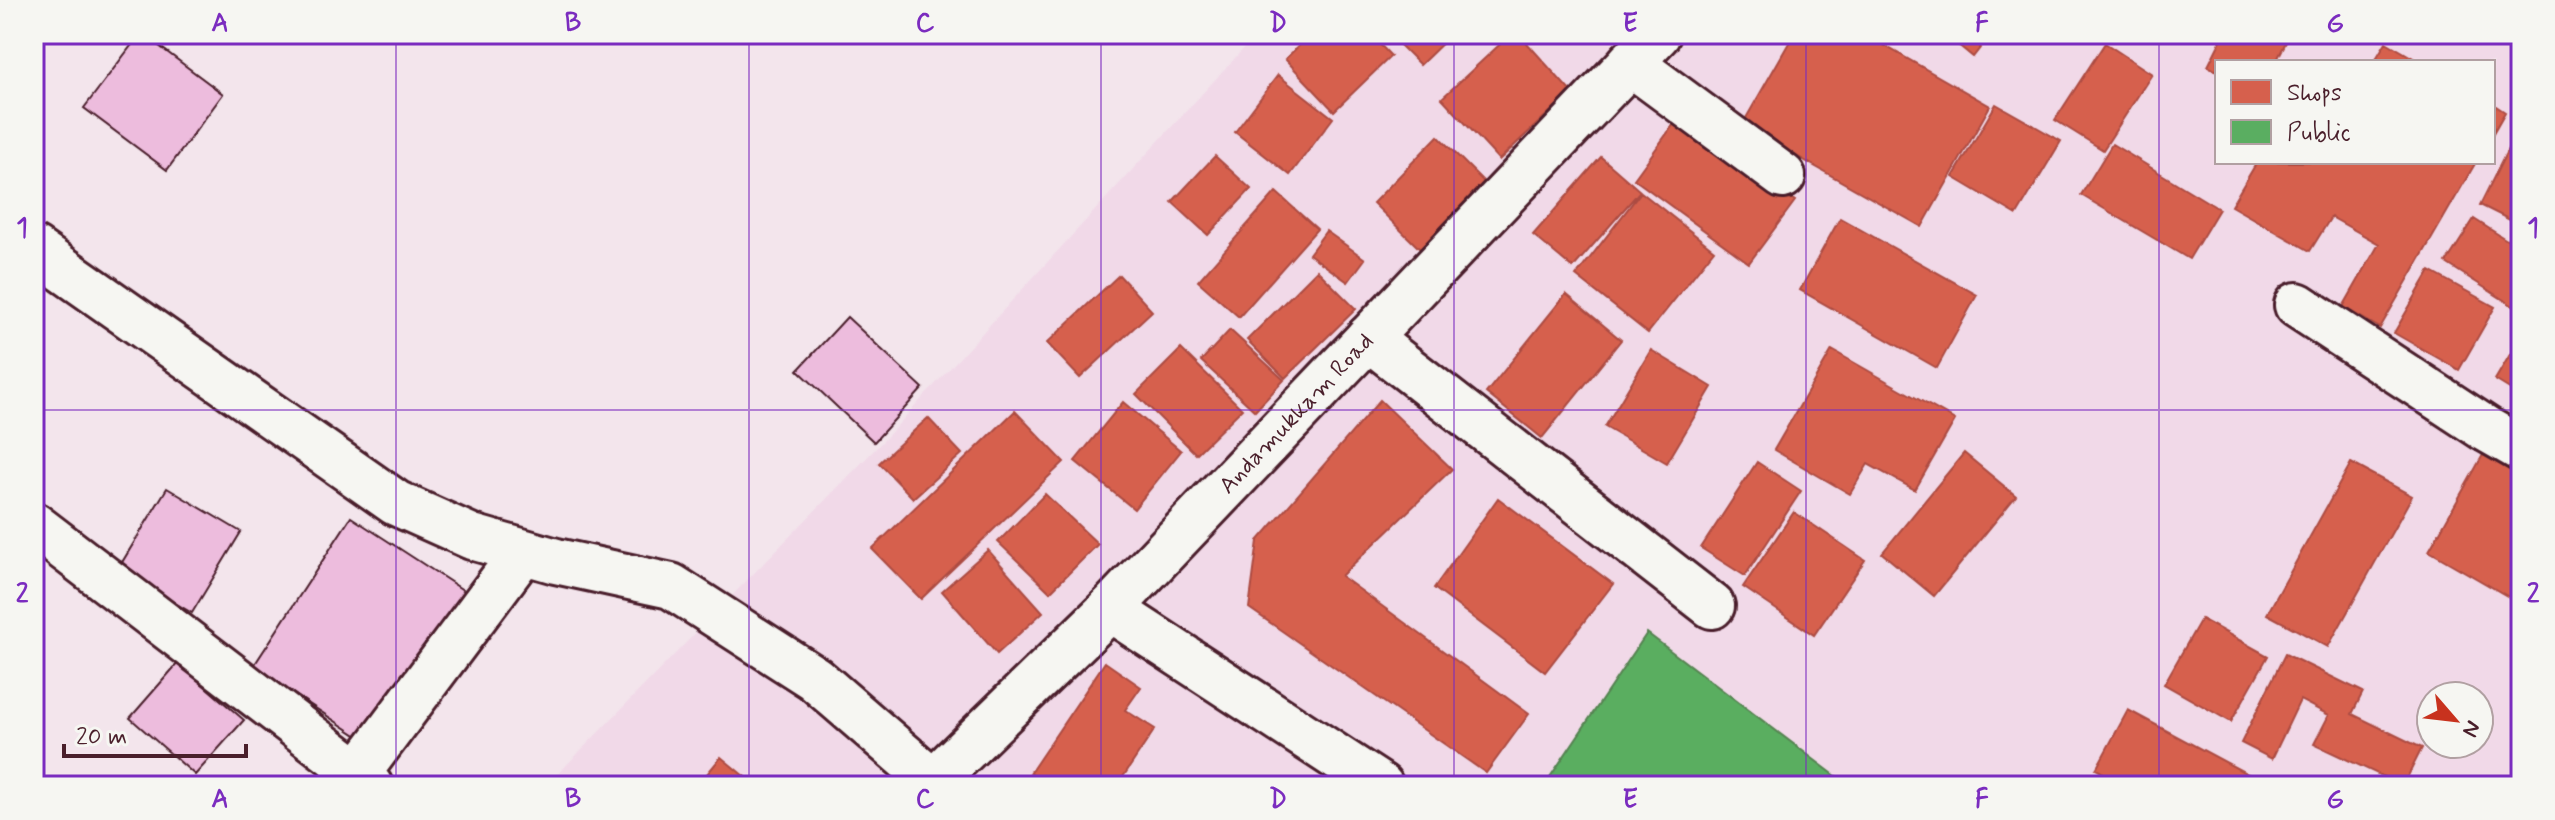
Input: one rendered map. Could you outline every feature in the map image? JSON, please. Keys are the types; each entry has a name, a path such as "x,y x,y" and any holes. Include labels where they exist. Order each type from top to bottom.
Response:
{"street":[{"path":"1644,49 1783,176"},
{"name":"Andamukkam Road","path":"930,784 1110,609 1644,49"},
{"path":"34,249 396,503 472,537 556,561 671,586 814,678 930,784"},
{"path":"2297,305 2521,449"},
{"path":"1368,338 1712,606"},
{"path":"34,525 364,780 523,552"},
{"path":"1110,609 1381,786"}],"shaded area":[{"path":"1257,34 2521,34 2521,786 546,786 884,440"}],"building: Shops":[{"path":"1311,34 1370,34 1391,56 1334,111 1285,59"},
{"path":"1389,34 1452,34 1420,65"},
{"path":"1511,34 1519,34 1571,92 1499,160 1442,98"},
{"path":"1794,34 1864,34 1990,106 1922,227 1742,125"},
{"path":"1945,34 1991,34 1973,57"},
{"path":"2224,34 2290,34 2277,60 2215,60 2215,70 2208,66"},
{"path":"2386,42 2417,60 2375,60"},
{"path":"2105,43 2152,74 2103,150 2055,120"},
{"path":"1278,75 1333,118 1290,175 1235,132"},
{"path":"1996,104 2061,141 2017,215 1953,177"},
{"path":"2495,105 2505,112 2495,130"},
{"path":"1679,117 1795,201 1749,263 1634,179"},
{"path":"2521,123 2521,224 2520,225 2480,205"},
{"path":"1438,136 1486,184 1422,251 1373,203"},
{"path":"2112,144 2219,209 2189,259 2081,195"},
{"path":"1215,156 1251,189 1208,235 1172,202"},
{"path":"1601,157 1640,191 1573,268 1533,235"},
{"path":"2256,164 2475,164 2380,328 2343,307 2379,244 2331,217 2310,251 2231,206"},
{"path":"1276,192 1317,229 1239,317 1198,281"},
{"path":"1641,192 1714,250 1648,333 1576,276"},
{"path":"1840,218 1977,295 1937,368 1800,290"},
{"path":"2474,219 2521,249 2521,311 2446,263"},
{"path":"1326,231 1365,259 1348,282 1309,254"},
{"path":"1317,270 1356,309 1285,378 1247,340"},
{"path":"2430,271 2495,307 2459,370 2394,333"},
{"path":"1119,275 1152,311 1080,378 1047,343"},
{"path":"1566,294 1621,340 1542,438 1486,393"},
{"path":"1230,330 1284,380 1255,411 1201,361"},
{"path":"2521,336 2521,396 2495,380"},
{"path":"1181,349 1242,409 1196,454 1136,394"},
{"path":"1651,350 1712,387 1667,463 1605,427"},
{"path":"1832,350 1955,420 1915,490 1868,464 1850,494 1774,450"},
{"path":"1380,400 1452,469 1341,576 1529,714 1486,773 1249,608 1258,541"},
{"path":"1123,402 1181,451 1134,509 1075,461"},
{"path":"1015,411 1064,462 921,599 872,549"},
{"path":"928,418 962,454 913,498 879,463"},
{"path":"1964,453 2016,496 1934,596 1882,553"},
{"path":"2484,453 2521,474 2521,604 2429,551"},
{"path":"1757,462 1801,491 1745,576 1701,548"},
{"path":"2351,463 2412,496 2328,647 2267,614"},
{"path":"1045,494 1098,544 1050,592 998,542"},
{"path":"1498,498 1613,584 1545,672 1434,588"},
{"path":"1794,512 1865,560 1814,635 1743,587"},
{"path":"988,550 1043,612 997,654 942,591"},
{"path":"2201,619 2268,656 2231,722 2164,684"},
{"path":"2285,654 2363,692 2352,714 2415,745 2416,760 2403,786 2314,744 2329,715 2300,700 2272,759 2241,743"},
{"path":"1105,662 1141,687 1125,710 1155,729 1117,786 1049,786 1030,773"},
{"path":"2128,710 2270,786 2127,786 2096,769"},
{"path":"721,757 756,786 697,786"}],"building: Public":[{"path":"1647,633 1849,786 1544,786"}],"building: Other":[{"path":"140,34 223,94 167,170 84,108"},
{"path":"847,317 923,388 874,442 798,370"},
{"path":"167,488 241,532 192,613 118,569"},
{"path":"351,517 469,594 370,744 253,667"},
{"path":"178,663 244,720 195,775 130,718"}]}
